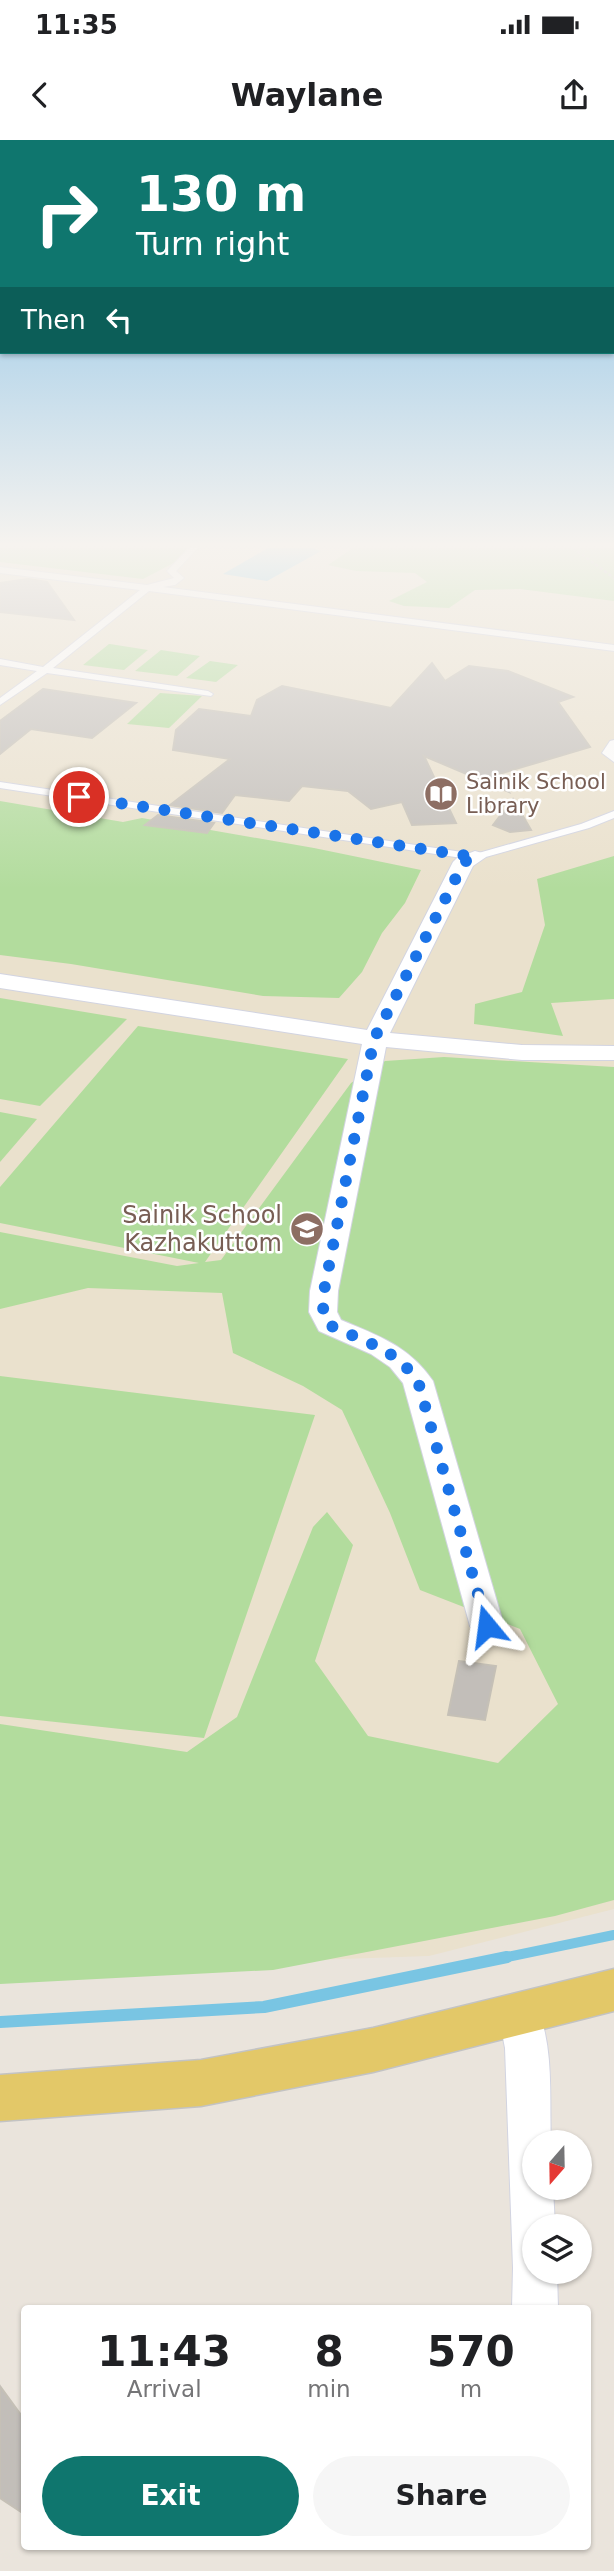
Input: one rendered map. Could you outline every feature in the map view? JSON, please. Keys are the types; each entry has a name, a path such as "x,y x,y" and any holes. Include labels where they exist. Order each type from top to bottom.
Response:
{"main road":[{"path":"0,2083 173,2068 317,2043 523,1998 614,1973"},
{"path":"0,2098 201,2083 373,2050 614,1990"}],"street":[{"path":"475,857 464,862 374,1039 324,1291 323,1312 329,1325 381,1348 401,1361 418,1381 487,1626"},
{"path":"0,981 374,1039 463,1049 569,1055 614,1053"},
{"path":"519,2013 526,2048 532,2214"},
{"path":"534,2284 535,2305"}],"lane":[{"path":"0,702 56,661"},
{"path":"0,662 208,694"},
{"path":"0,690 13,693"},
{"path":"614,743 607,753 614,759"},
{"path":"0,785 475,857 585,826 614,814"},
{"path":"585,826 614,824"}],"shaded area":[{"name":"Sainik School Kazhakuttom","path":"0,661 614,661 614,1909 429,1956 0,1971"}],"green space":[{"path":"87,661 134,661 124,670 83,665"},
{"path":"147,661 194,661 177,676 135,671"},
{"path":"209,661 238,665 216,682 186,678"},
{"path":"160,693 202,696 169,728 127,724"},
{"path":"0,801 123,822 142,818 421,870 405,903 382,933 362,972 339,998 263,996 0,955"},
{"path":"614,856 614,999 551,1003 563,1036 474,1024 475,1004 522,992 545,925 537,879"},
{"path":"0,998 127,1019 40,1106 0,1099"},
{"path":"138,1026 348,1059 205,1262 221,1260 351,1083 385,1061 444,1057 614,1067 614,1900 555,1916 273,1970 0,1984 0,1724 187,1752 237,1717 313,1527 327,1512 353,1545 315,1661 368,1736 498,1763 558,1704 520,1629 420,1590 390,1513 342,1410 303,1386 233,1353 222,1293 88,1288 0,1309 0,1232 177,1266 199,1263 0,1223 0,1187"},
{"path":"0,1112 37,1119 0,1162"},
{"path":"0,1376 315,1415 204,1738 0,1716"}],"building":[{"path":"432,663 445,681 469,666 508,671 573,697 558,702 590,747 499,774 509,792 424,756 456,823 412,825 402,802 371,809 348,791 302,786 289,801 235,795 222,813 170,805 230,759 173,750 176,730 199,709 251,716 257,700 282,686 391,708"},
{"path":"43,689 136,703 92,738 31,729 0,754 0,721"},
{"path":"513,799 531,830 510,832 493,825"},
{"path":"158,815 214,823 207,833 145,825"},
{"path":"459,1661 496,1666 485,1720 448,1715"},
{"path":"0,2386 21,2415 21,2512 0,2498"}],"waterway":[{"path":"498,1959 614,1935"},
{"path":"0,2022 264,2007 507,1957"}],"place":[{"name":"Sainik School Library","path":"441,794"},
{"name":"Sainik School Kazhakuttom","path":"307,1229"}],"route":[{"path":"79,797 475,857 464,862 374,1039 324,1291 323,1312 329,1325 381,1348 401,1361 418,1381 487,1626"}]}
